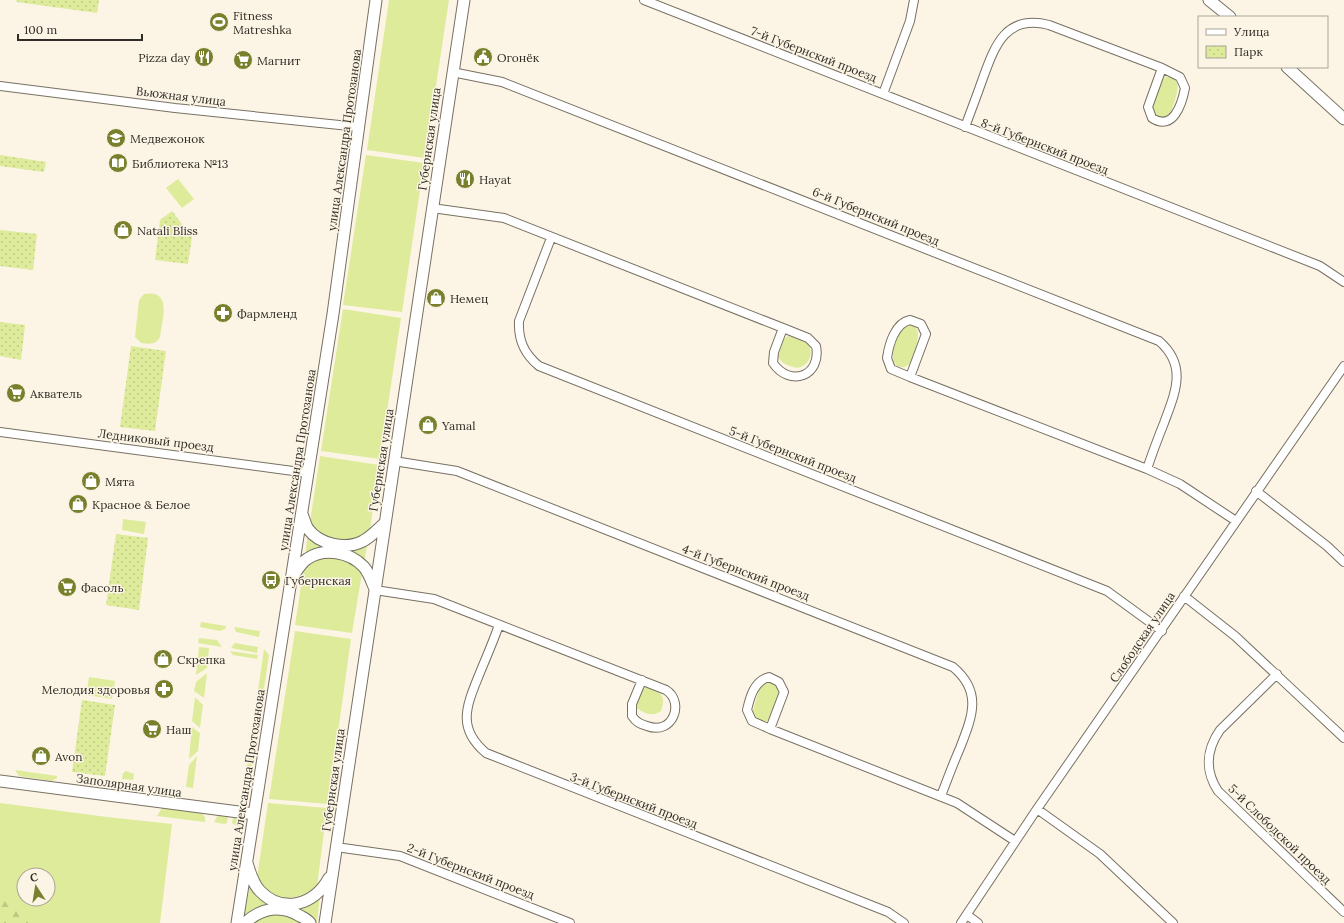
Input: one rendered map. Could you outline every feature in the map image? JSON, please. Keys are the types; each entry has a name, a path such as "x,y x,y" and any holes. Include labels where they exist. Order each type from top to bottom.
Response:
{"street":[{"name":"улица Александра Протозанова","path":"237,923 335,301 376,0"},
{"name":"Губернская улица","path":"325,923 464,0"},
{"name":"7-й Губернский проезд","path":"644,0 883,94 910,21 914,0"},
{"path":"1209,0 1229,16"},
{"name":"8-й Губернский проезд","path":"1162,68 1148,108 1152,118 1162,122 1173,118 1185,88 1180,77 1162,68 1049,25 1032,22 1023,24 1007,32 996,45 965,127 1320,266 1344,282"},
{"path":"1288,68 1344,119"},
{"name":"6-й Губернский проезд","path":"452,72 502,82 1159,341 1167,348 1174,362 1177,386 1147,469"},
{"name":"Вьюжная улица","path":"0,86 175,108 359,127"},
{"path":"883,94 965,127"},
{"path":"432,208 504,218 551,238 783,328 808,338 816,346 817,352 812,368 804,376 799,377 782,371 774,363 774,352 783,328"},
{"name":"5-й Губернский проезд","path":"551,238 519,321 518,329 522,346 539,366 1107,591 1162,631"},
{"path":"910,377 926,334 921,324 910,320 900,324 897,329 887,358 891,369 910,377 1147,469 1180,484 1236,522"},
{"name":"Слободская улица","path":"961,923 1037,809 1162,631 1184,596 1256,491 1344,366"},
{"name":"Ледниковый проезд","path":"0,432 308,473"},
{"name":"4-й Губернский проезд","path":"394,461 456,471 953,667 967,683 973,705 970,722 941,796"},
{"path":"1256,491 1327,546 1344,562"},
{"path":"302,514 309,529 321,539 335,544 352,544 363,541 385,523"},
{"path":"292,577 307,559 316,555 337,553 349,556 364,568 375,590 434,599 642,680 666,690 674,698 676,704 668,725 663,728 657,729 640,724 632,716 632,704 642,680"},
{"path":"1184,596 1235,636 1344,738"},
{"name":"3-й Губернский проезд","path":"499,625 470,698 466,715 469,733 479,747 486,753 888,912 904,923"},
{"name":"5-й Слободской проезд","path":"1277,674 1220,730 1214,738 1208,756 1210,775 1218,791 1344,912"},
{"path":"770,729 784,692 779,682 768,678 758,682 747,710 752,721 770,729 957,803 1015,841"},
{"name":"Заполярная улица","path":"0,781 254,814"},
{"path":"1037,809 1100,854 1173,923"},
{"name":"2-й Губернский проезд","path":"336,847 400,856 570,923"},
{"path":"246,859 251,876 259,890 272,900 288,904 302,903 315,896 324,887 333,871"},
{"path":"245,923 260,912 277,908 292,911 310,923"},
{"path":"966,915 978,923"}],"green space":[{"path":"16,0 99,0 97,13 17,2"},
{"path":"389,0 449,0 425,158 367,150"},
{"path":"1165,77 1172,78 1176,81 1176,98 1170,115 1167,118 1156,119 1152,109 1159,84"},
{"path":"0,155 46,162 44,172 0,166"},
{"path":"366,155 424,163 402,312 343,305"},
{"path":"178,179 194,199 182,208 166,188"},
{"path":"172,211 192,237 188,264 155,260 160,220"},
{"path":"0,230 37,234 33,270 0,266"},
{"path":"144,294 159,296 164,307 160,337 158,340 147,344 141,343 135,337 139,300"},
{"path":"343,309 401,318 380,459 321,451"},
{"path":"0,322 25,325 21,360 0,356"},
{"path":"906,325 913,326 916,329 918,339 910,363 905,367 901,367 895,364 893,355 897,338"},
{"path":"788,336 806,343 811,351 808,360 801,367 796,368 786,364 778,357 784,339"},
{"path":"131,346 166,351 155,431 120,427"},
{"path":"320,456 379,465 370,530 354,539 338,540 331,538 323,534 310,522"},
{"path":"123,519 146,522 144,534 122,530"},
{"path":"308,533 316,540 368,540 364,563 356,557 305,557"},
{"path":"116,534 148,538 139,610 106,605"},
{"path":"322,557 340,558 345,560 362,573 352,633 295,625 304,567 310,562"},
{"path":"201,622 226,626 225,629 220,631 200,627"},
{"path":"234,627 260,631 259,637 236,632"},
{"path":"295,631 351,639 328,804 269,799"},
{"path":"199,638 217,640 222,647 198,643"},
{"path":"235,643 258,647 257,653 231,648"},
{"path":"199,647 209,648 207,668 196,675"},
{"path":"264,649 269,655 248,796 243,795"},
{"path":"230,651 258,655 257,659 233,655"},
{"path":"207,673 204,698 194,691 196,682"},
{"path":"89,677 115,681 112,699 86,695"},
{"path":"766,681 775,682 779,692 770,719 764,723 757,722 752,713 760,687"},
{"path":"646,687 658,693 663,698 661,711 658,713 649,714 637,708 638,696"},
{"path":"195,697 203,705 200,728 192,721"},
{"path":"82,700 115,705 105,776 72,772"},
{"path":"192,727 200,733 198,751 189,759"},
{"path":"197,756 193,788 186,787 189,765"},
{"path":"15,770 57,776 57,778 52,781 19,776"},
{"path":"126,771 134,774 133,780 122,779 123,773"},
{"path":"122,784 138,786 134,792 125,789"},
{"path":"0,803 172,824 160,923 0,923"},
{"path":"268,803 327,808 317,887 300,896 285,898 277,896 270,892 257,878"},
{"path":"162,808 201,812 205,817 205,822 157,816"},
{"path":"218,815 228,816 227,823 224,824 214,822"},
{"path":"233,817 239,820 242,829 232,823"},
{"path":"250,884 272,905 257,908 244,917"},
{"path":"0,887 16,900 16,907 26,908 33,923 0,923"},
{"path":"320,895 317,923 313,923 295,907"},
{"path":"274,911 288,914 304,923 250,923"}],"place":[{"name":"Fitness Matreshka","path":"219,22"},
{"name":"Pizza day","path":"204,57"},
{"name":"Огонёк","path":"483,57"},
{"name":"Магнит","path":"243,60"},
{"name":"Медвежонок","path":"116,138"},
{"name":"Библиотека №13","path":"118,163"},
{"name":"Hayat","path":"465,179"},
{"name":"Natali Bliss","path":"123,230"},
{"name":"Немец","path":"436,298"},
{"name":"Фармленд","path":"223,313"},
{"name":"Акватель","path":"16,393"},
{"name":"Yamal","path":"428,425"},
{"name":"Мята","path":"91,481"},
{"name":"Красное & Белое","path":"78,504"},
{"name":"Губернская","path":"271,580"},
{"name":"Фасоль","path":"67,587"},
{"name":"Скрепка","path":"163,659"},
{"name":"Мелодия здоровья","path":"164,689"},
{"name":"Наш","path":"152,729"},
{"name":"Avon","path":"41,756"}]}
